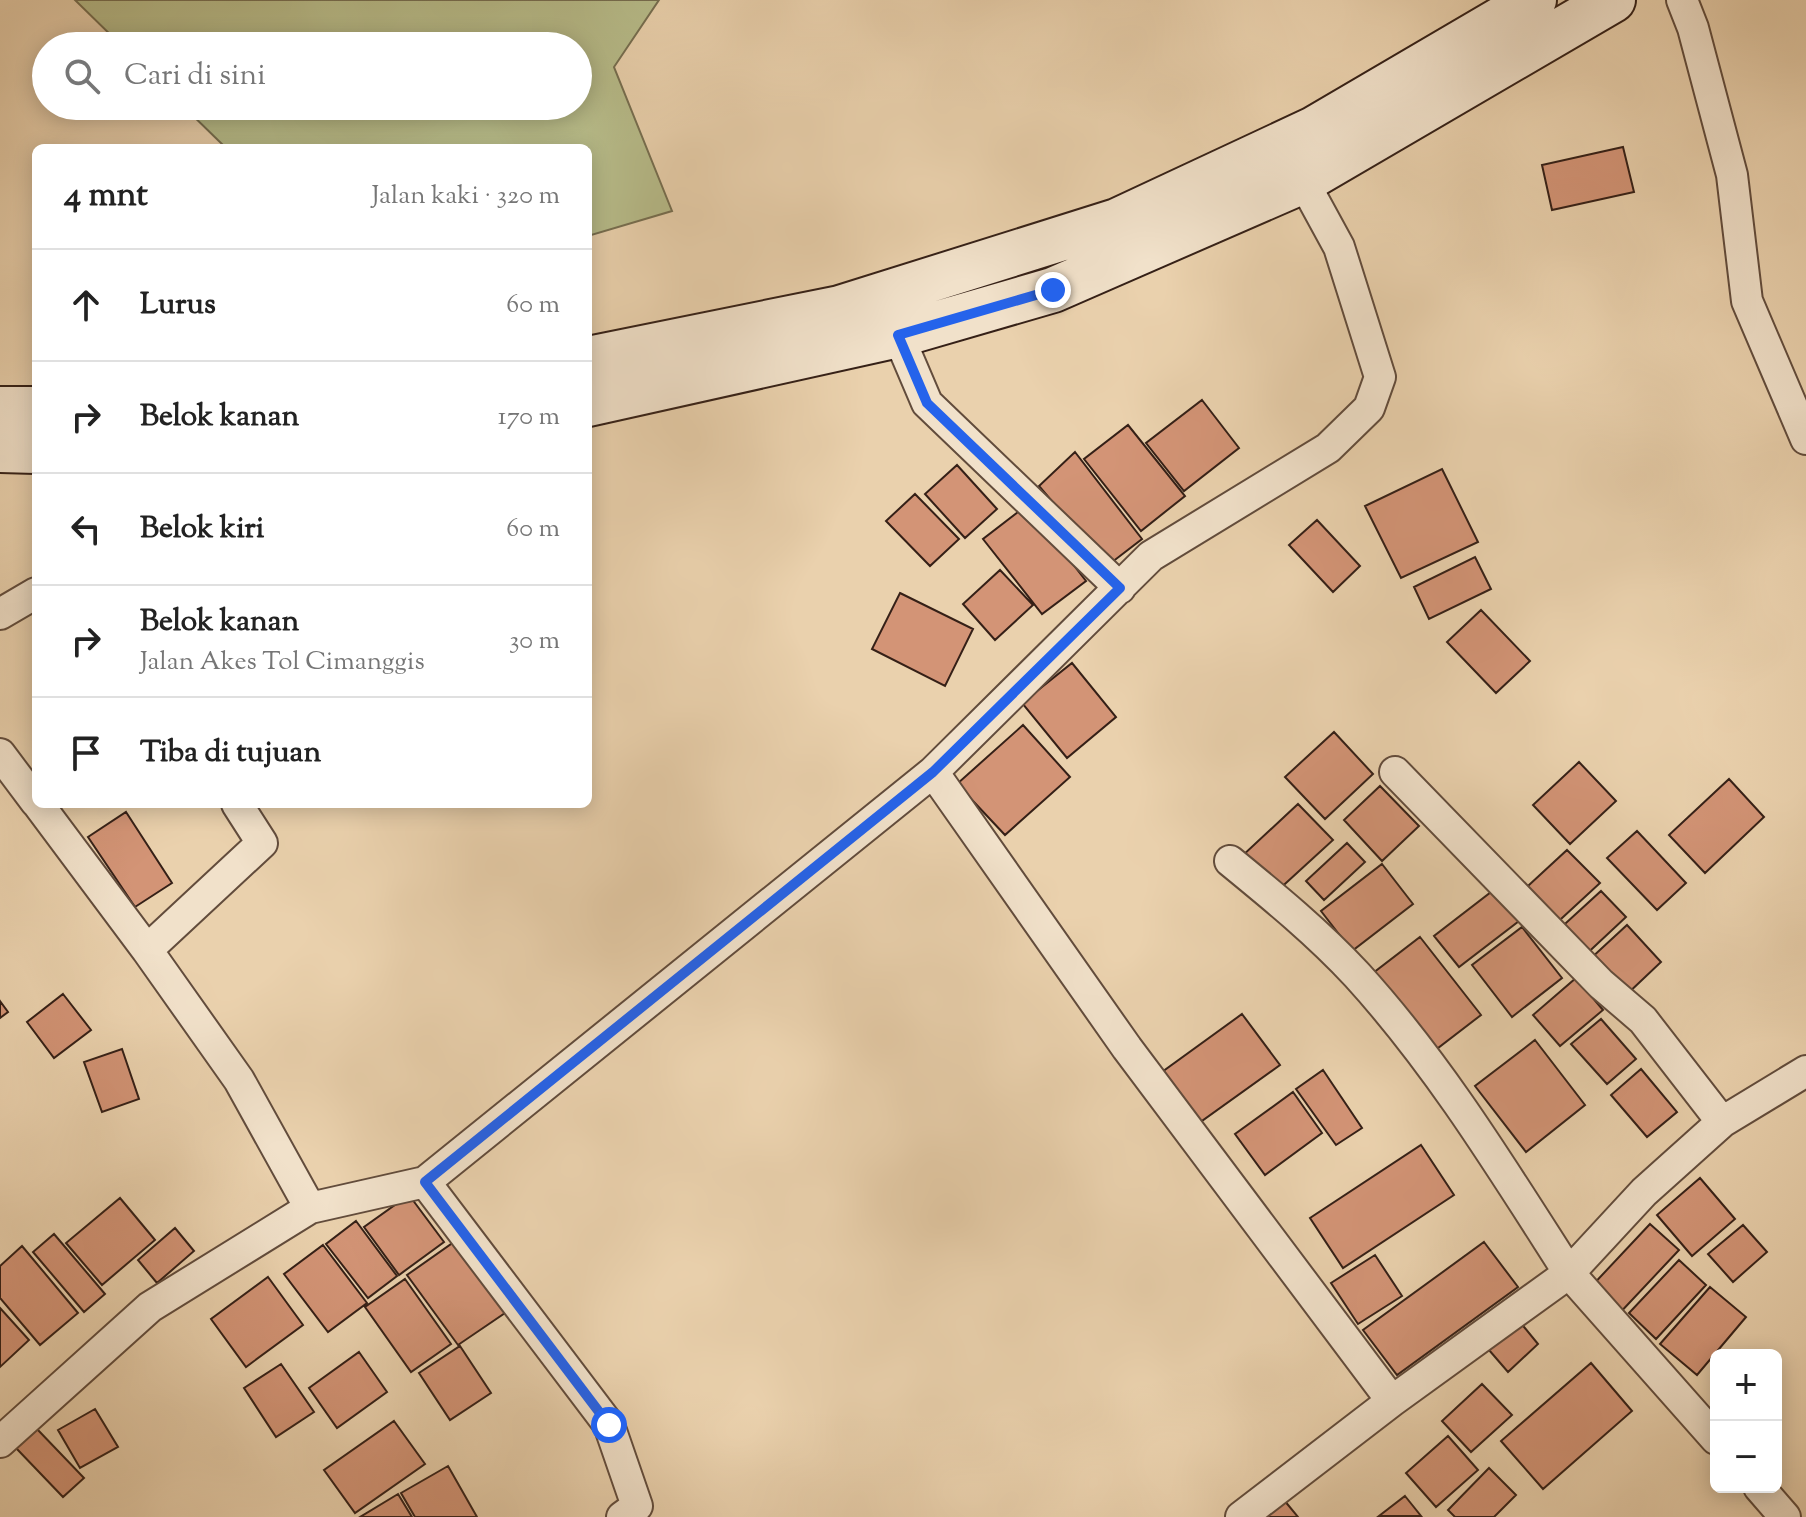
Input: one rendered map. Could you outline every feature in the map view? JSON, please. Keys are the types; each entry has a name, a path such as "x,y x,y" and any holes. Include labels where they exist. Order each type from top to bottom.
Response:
{"main road":[{"path":"592,403 846,325 1117,221 1314,129 1534,0"},
{"path":"592,358 846,325 898,335 1053,290 1303,181 1613,0"},
{"path":"0,409 32,409"},
{"path":"0,450 32,451"}],"street":[{"path":"1682,0 1693,28 1732,175 1747,301 1804,427"},
{"path":"0,1442 150,1307 310,1208 425,1182 933,772 1151,556 1328,448 1369,408 1380,377 1339,247 1303,181"},
{"path":"898,335 927,403 1120,588"},
{"path":"0,614 32,595"},
{"path":"0,754 32,796"},
{"path":"933,772 1127,1048 1392,1401"},
{"path":"1395,772 1601,984 1643,1020 1722,1122"},
{"path":"41,808 239,1080 310,1208"},
{"path":"147,950 262,843 240,808"},
{"path":"1230,861 1295,915 1357,976 1465,1111 1569,1273 1710,1432"},
{"path":"1241,1517 1392,1401 1569,1273 1644,1192 1722,1122 1806,1071"},
{"path":"425,1182 609,1425 637,1506 622,1517"},
{"path":"1764,1493 1785,1517"}],"green space":[{"path":"75,0 659,0 614,67 672,211 592,235 592,144 222,144 197,120 592,120 592,32 108,32"}],"building":[{"path":"1623,147 1634,192 1552,210 1542,165"},
{"path":"1202,400 1239,448 1184,491 1146,443"},
{"path":"1128,425 1185,496 1141,531 1084,459"},
{"path":"1075,452 1142,539 1107,566 1039,486"},
{"path":"957,465 997,509 965,538 925,494"},
{"path":"1442,469 1478,542 1401,578 1365,506"},
{"path":"915,494 959,539 930,566 886,521"},
{"path":"1027,505 1086,581 1042,614 983,539"},
{"path":"1317,520 1360,566 1333,592 1289,545"},
{"path":"1475,557 1491,589 1429,619 1414,587"},
{"path":"1000,570 1033,605 995,640 963,604"},
{"path":"900,593 973,629 945,686 872,649"},
{"path":"1481,610 1530,661 1496,693 1447,642"},
{"path":"1072,663 1116,717 1067,758 1022,703"},
{"path":"1023,725 1070,777 1005,835 957,784"},
{"path":"1334,732 1373,774 1325,819 1285,777"},
{"path":"1579,762 1616,801 1570,844 1533,805"},
{"path":"1729,779 1764,817 1705,873 1669,835"},
{"path":"1380,786 1419,826 1382,861 1344,820"},
{"path":"1298,804 1333,840 1275,893 1241,857"},
{"path":"126,812 172,883 135,907 88,837"},
{"path":"1637,831 1686,883 1657,910 1607,858"},
{"path":"1347,843 1365,862 1324,900 1306,881"},
{"path":"1567,850 1600,883 1549,930 1517,896"},
{"path":"1382,864 1413,904 1352,951 1321,911"},
{"path":"1495,889 1519,921 1459,967 1434,936"},
{"path":"1601,891 1626,917 1580,960 1555,933"},
{"path":"1627,925 1661,962 1624,997 1589,960"},
{"path":"1522,927 1562,978 1512,1017 1472,965"},
{"path":"1420,937 1481,1015 1425,1058 1364,980"},
{"path":"1576,978 1603,1010 1560,1046 1533,1015"},
{"path":"63,994 91,1030 54,1058 27,1022"},
{"path":"0,1001 8,1012 0,1018"},
{"path":"1242,1014 1280,1065 1199,1123 1162,1072"},
{"path":"1601,1019 1636,1059 1607,1084 1571,1044"},
{"path":"1535,1040 1585,1105 1526,1152 1475,1086"},
{"path":"122,1049 139,1099 102,1112 84,1062"},
{"path":"1641,1069 1677,1112 1647,1137 1611,1095"},
{"path":"1323,1070 1362,1128 1336,1145 1296,1089"},
{"path":"1293,1092 1322,1133 1265,1175 1235,1134"},
{"path":"1421,1145 1454,1195 1343,1268 1310,1218"},
{"path":"1700,1178 1735,1219 1692,1256 1657,1215"},
{"path":"409,1195 444,1242 399,1275 364,1227"},
{"path":"120,1198 155,1240 102,1285 66,1243"},
{"path":"356,1221 397,1276 368,1298 326,1244"},
{"path":"1650,1224 1679,1250 1616,1317 1588,1290"},
{"path":"1743,1225 1767,1252 1733,1282 1708,1254"},
{"path":"175,1228 194,1251 157,1283 138,1260"},
{"path":"54,1234 105,1294 84,1312 33,1252"},
{"path":"454,1242 505,1313 458,1345 407,1275"},
{"path":"1484,1242 1518,1287 1397,1375 1363,1330"},
{"path":"323,1245 367,1303 328,1332 284,1274"},
{"path":"22,1246 78,1313 40,1345 0,1298 0,1266"},
{"path":"1375,1255 1402,1296 1358,1324 1331,1283"},
{"path":"1679,1260 1706,1285 1656,1339 1629,1313"},
{"path":"268,1277 303,1325 246,1367 211,1319"},
{"path":"405,1279 451,1344 411,1372 365,1307"},
{"path":"1710,1287 1746,1317 1719,1349 1710,1349 1710,1360 1697,1375 1660,1344"},
{"path":"0,1308 29,1340 0,1367"},
{"path":"1520,1322 1538,1344 1508,1372 1489,1350"},
{"path":"460,1346 491,1393 450,1420 419,1373"},
{"path":"359,1352 387,1392 337,1428 309,1388"},
{"path":"1591,1363 1632,1411 1543,1489 1501,1441"},
{"path":"281,1364 314,1412 276,1437 244,1388"},
{"path":"1482,1384 1512,1415 1471,1452 1442,1421"},
{"path":"95,1409 118,1447 80,1468 58,1430"},
{"path":"394,1421 425,1464 355,1513 324,1470"},
{"path":"37,1429 84,1478 63,1497 16,1448"},
{"path":"1448,1436 1478,1470 1436,1507 1406,1473"},
{"path":"448,1466 477,1517 415,1517 401,1493"},
{"path":"1489,1468 1516,1495 1494,1517 1455,1517 1448,1510"},
{"path":"398,1494 412,1517 360,1517"},
{"path":"1405,1496 1421,1516 1379,1516"},
{"path":"1284,1500 1298,1517 1263,1517"}],"route":[{"path":"609,1425 425,1182 933,772 1120,588 927,403 898,335 1053,290"}]}
